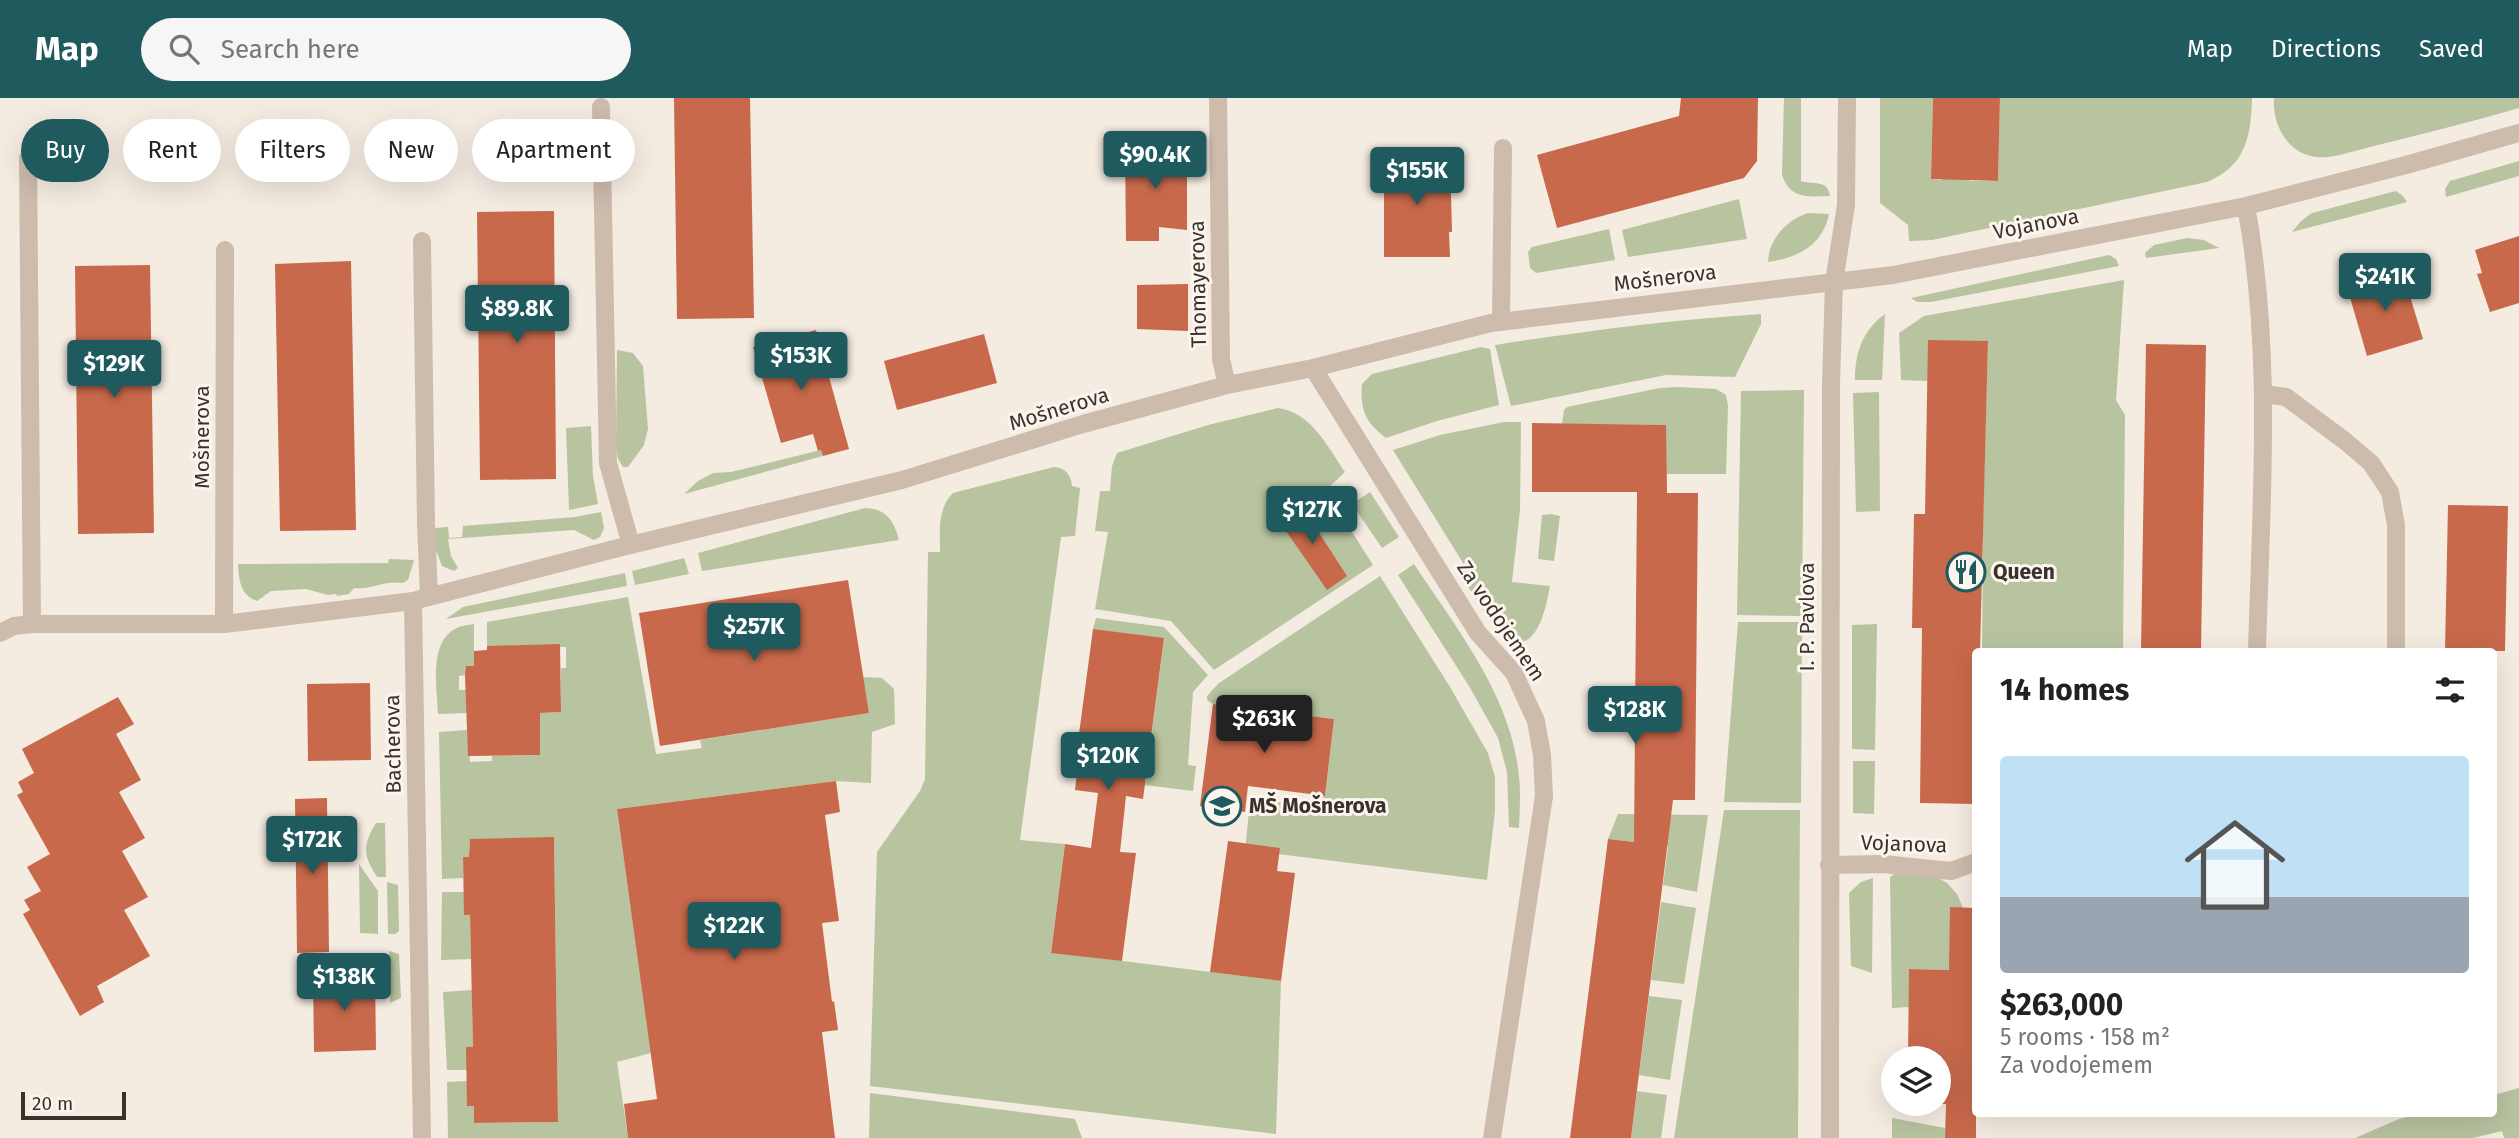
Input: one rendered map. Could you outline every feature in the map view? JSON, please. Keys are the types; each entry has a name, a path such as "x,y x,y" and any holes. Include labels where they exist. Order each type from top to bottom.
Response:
{"street":[{"name":"Thomayerova","path":"1218,98 1221,359 1227,384"},
{"name":"I. P. Pavlova","path":"1830,1138 1830,425 1834,282 1846,205 1847,98"},
{"path":"601,107 608,463 631,545"},
{"name":"Vojanova","path":"1834,282 1894,275 2246,205 2406,165 2519,133"},
{"path":"1502,321 1503,148"},
{"path":"28,182 32,624"},
{"path":"2246,205 2254,249 2263,394 2257,648"},
{"path":"421,599 426,524 422,241"},
{"name":"Mošnerova","path":"224,624 225,250"},
{"name":"Mošnerova","path":"1,631 32,624 224,624 421,599 902,480 1083,424 1227,384 1313,368 1502,321 1834,282"},
{"name":"Za vodojemem","path":"1313,368 1479,633 1514,673 1536,721 1542,755 1544,796 1492,1138"},
{"path":"2263,394 2286,397 2345,441 2371,463 2390,492 2396,525 2396,648"},
{"name":"Bacherova","path":"421,599 422,1138"},
{"name":"Vojanova","path":"1829,866 1883,864 1951,871 1972,863"}],"green space":[{"path":"1784,98 1801,98 1801,181 1823,185 1830,196 1801,195 1785,183 1782,175"},
{"path":"1880,98 1933,98 1931,179 1941,180 1942,171 1971,181 1998,181 2000,98 2252,98 2250,125 2244,148 2230,167 2207,182 1932,240 1909,241 1908,225 1880,203"},
{"path":"2274,98 2519,98 2519,108 2342,154 2318,157 2302,153 2287,141 2275,116"},
{"path":"2519,161 2519,176 2446,197 2445,189 2450,181"},
{"path":"2396,191 2407,202 2292,232 2312,213"},
{"path":"1739,199 1747,239 1628,257 1622,230"},
{"path":"1808,213 1829,214 1826,225 1815,242 1799,253 1768,262 1772,245 1780,231 1793,220"},
{"path":"1609,229 1615,260 1536,273 1530,268 1528,252 1532,247"},
{"path":"2187,238 2204,240 2219,248 2146,258 2145,253 2154,245"},
{"path":"2109,255 2116,259 2119,266 1931,302 1917,302 1911,298"},
{"path":"2124,280 2116,400 2125,415 2123,648 1982,648 1988,342 1927,381 1901,380 1899,333 1924,316"},
{"path":"1761,314 1761,324 1735,377 1666,375 1511,406 1495,345 1628,326"},
{"path":"1885,314 1882,380 1855,380 1861,343"},
{"path":"1481,347 1490,349 1499,405 1386,438 1365,415 1362,384 1372,374"},
{"path":"617,350 633,353 643,366 648,429 644,445 628,467 623,467 618,459 616,446"},
{"path":"1677,387 1716,389 1726,395 1726,474 1666,474 1666,425 1562,424 1567,407"},
{"path":"1804,390 1802,616 1737,615 1741,391"},
{"path":"1879,392 1880,511 1856,512 1853,393"},
{"path":"1278,408 1300,416 1309,424 1345,472 1325,491 1328,496 1314,507 1323,519 1338,510 1373,565 1214,670 1171,621 1095,609 1108,532 1095,531 1100,491 1110,491 1112,466 1117,453 1208,425"},
{"path":"1504,422 1521,422 1520,510 1512,582 1550,586 1536,630 1530,638 1522,642 1512,641 1499,634 1456,568 1463,563 1393,450 1440,435"},
{"path":"591,426 593,476 598,504 569,510 566,428"},
{"path":"821,450 823,456 684,494 698,481 713,473 731,472"},
{"path":"1054,467 1065,471 1072,486 1080,488 1075,536 1061,537 1020,840 1065,844 1051,952 1281,981 1276,1134 870,1086 877,852 920,791 925,779 928,552 940,552 942,513 953,493"},
{"path":"1370,492 1399,537 1382,548 1352,504"},
{"path":"865,508 884,513 895,527 899,540 702,571 698,553"},
{"path":"601,512 604,528 600,537 594,540 574,530 448,539 451,556 458,568 454,571 442,566 434,545 435,528 448,527 449,538 462,537 463,526 575,517"},
{"path":"1542,515 1560,516 1554,561 1538,559"},
{"path":"684,558 689,574 635,585 632,571"},
{"path":"389,559 414,560 408,580 403,583 354,588 349,594 337,596 306,589 271,591 257,601 244,591 238,564 388,563"},
{"path":"1414,564 1478,661 1503,713 1518,768 1519,828 1509,827 1507,772 1498,738 1469,686 1398,575"},
{"path":"625,573 627,586 446,619 463,607"},
{"path":"1380,576 1488,753 1495,777 1495,811 1487,880 1245,850 1249,811 1259,812 1260,800 1313,807 1316,795 1325,796 1334,719 1213,704 1207,700 1207,696 1219,683"},
{"path":"628,597 656,754 702,748 700,740 869,713 863,677 882,678 894,689 895,724 872,732 871,783 836,781 617,809 651,1053 617,1062 628,1138 448,1138 447,1082 467,1081 474,1106 474,1123 558,1122 554,838 470,839 469,857 463,857 463,878 442,879 439,732 467,730 470,762 492,761 492,756 540,755 540,713 561,712 561,668 566,668 566,647 487,646 487,622"},
{"path":"1096,618 1164,627 1208,675 1193,692 1188,765 1196,766 1193,791 1145,785 1164,639 1093,629"},
{"path":"1738,622 1802,622 1801,803 1724,802"},
{"path":"474,624 474,666 466,666 466,675 459,676 459,690 467,690 467,713 438,714 436,669 440,646 453,630"},
{"path":"1877,624 1875,750 1852,749 1852,625"},
{"path":"1853,761 1875,761 1874,814 1853,813"},
{"path":"1724,810 1800,810 1798,1138 1674,1138"},
{"path":"1618,814 1708,815 1697,892 1663,885 1668,846 1608,839"},
{"path":"376,823 385,823 386,877 377,877 367,856 366,844"},
{"path":"359,864 378,891 378,934 360,933"},
{"path":"1896,873 1937,877 1957,894 1963,908 1949,970 1910,969 1909,1007 1892,1008 1890,877"},
{"path":"1873,878 1872,973 1851,966 1849,893 1861,882"},
{"path":"387,882 398,885 399,931 395,934 388,934"},
{"path":"442,892 464,892 464,915 470,915 471,959 441,960"},
{"path":"1661,902 1696,908 1684,984 1651,980"},
{"path":"389,951 399,954 401,998 390,1003"},
{"path":"472,990 473,1047 467,1070 447,1070 443,992"},
{"path":"1649,996 1682,1000 1670,1080 1639,1075"},
{"path":"2519,1088 2519,1138 2504,1138 2502,1131 2473,1138 2355,1138 2407,1117 2497,1117 2497,1094"},
{"path":"1637,1091 1667,1095 1661,1138 1631,1138"},
{"path":"870,1093 1075,1119 1082,1138 869,1138"},
{"path":"1892,1118 1945,1128 1945,1138 1892,1138"}],"building":[{"path":"674,98 750,98 754,318 677,319"},
{"path":"1681,98 1758,98 1757,161 1744,178 1557,228 1537,155 1679,116"},
{"path":"1933,98 2000,98 1998,181 1931,179"},
{"path":"1125,147 1187,148 1187,230 1159,227 1159,241 1126,241"},
{"path":"1450,156 1450,257 1384,257 1384,157"},
{"path":"554,211 556,479 480,480 477,212"},
{"path":"2519,236 2519,303 2490,312 2477,274 2482,273 2475,250"},
{"path":"351,261 356,530 280,531 275,264"},
{"path":"150,265 154,533 78,534 75,266"},
{"path":"2402,270 2423,339 2367,356 2347,287"},
{"path":"1188,284 1188,331 1137,329 1137,285"},
{"path":"816,330 849,449 823,456 821,450 818,451 813,434 781,443 753,347"},
{"path":"984,334 997,383 897,410 884,361"},
{"path":"1928,340 1988,341 1980,648 1972,648 1972,804 1920,803 1922,628 1912,628 1914,514 1925,514"},
{"path":"2146,344 2206,345 2201,648 2141,648"},
{"path":"1532,423 1666,425 1667,493 1698,493 1695,800 1673,800 1631,1138 1570,1138 1608,839 1634,842 1637,492 1532,492"},
{"path":"1299,502 1347,576 1327,590 1277,518"},
{"path":"2448,505 2508,506 2505,651 2497,651 2497,648 2445,648"},
{"path":"848,580 869,713 660,746 639,613"},
{"path":"1093,629 1164,638 1143,799 1126,796 1120,852 1136,853 1122,961 1051,953 1065,844 1091,848 1098,793 1075,790 1078,764 1075,764"},
{"path":"560,644 561,712 540,713 540,755 468,756 465,675 466,666 474,666 474,651 487,650 487,646"},
{"path":"370,683 371,760 308,761 307,684"},
{"path":"118,697 134,724 116,734 141,780 119,792 145,838 122,851 148,897 124,910 150,956 97,986 104,1002 80,1016 23,914 30,910 24,900 41,891 27,867 50,854 17,795 23,792 18,782 34,773 22,749"},
{"path":"1213,704 1334,719 1325,796 1248,786 1245,812 1200,806"},
{"path":"836,781 840,812 825,815 839,921 822,923 838,1030 822,1032 835,1138 628,1138 624,1104 657,1099 617,809"},
{"path":"327,798 329,952 297,953 295,799"},
{"path":"554,837 558,1122 474,1123 474,1106 467,1106 466,1047 473,1047 470,915 464,915 463,857 469,857 470,839"},
{"path":"1228,841 1280,848 1277,871 1295,873 1281,981 1210,972"},
{"path":"1950,907 1972,908 1972,1117 1976,1117 1976,1138 1945,1138 1946,1116 1951,1116 1951,1046 1908,1046 1909,969 1949,970"},
{"path":"375,974 376,1050 314,1052 313,976"}],"place":[{"name":"Queen","path":"1966,572"},
{"name":"MŠ Mošnerova","path":"1222,806"}]}
